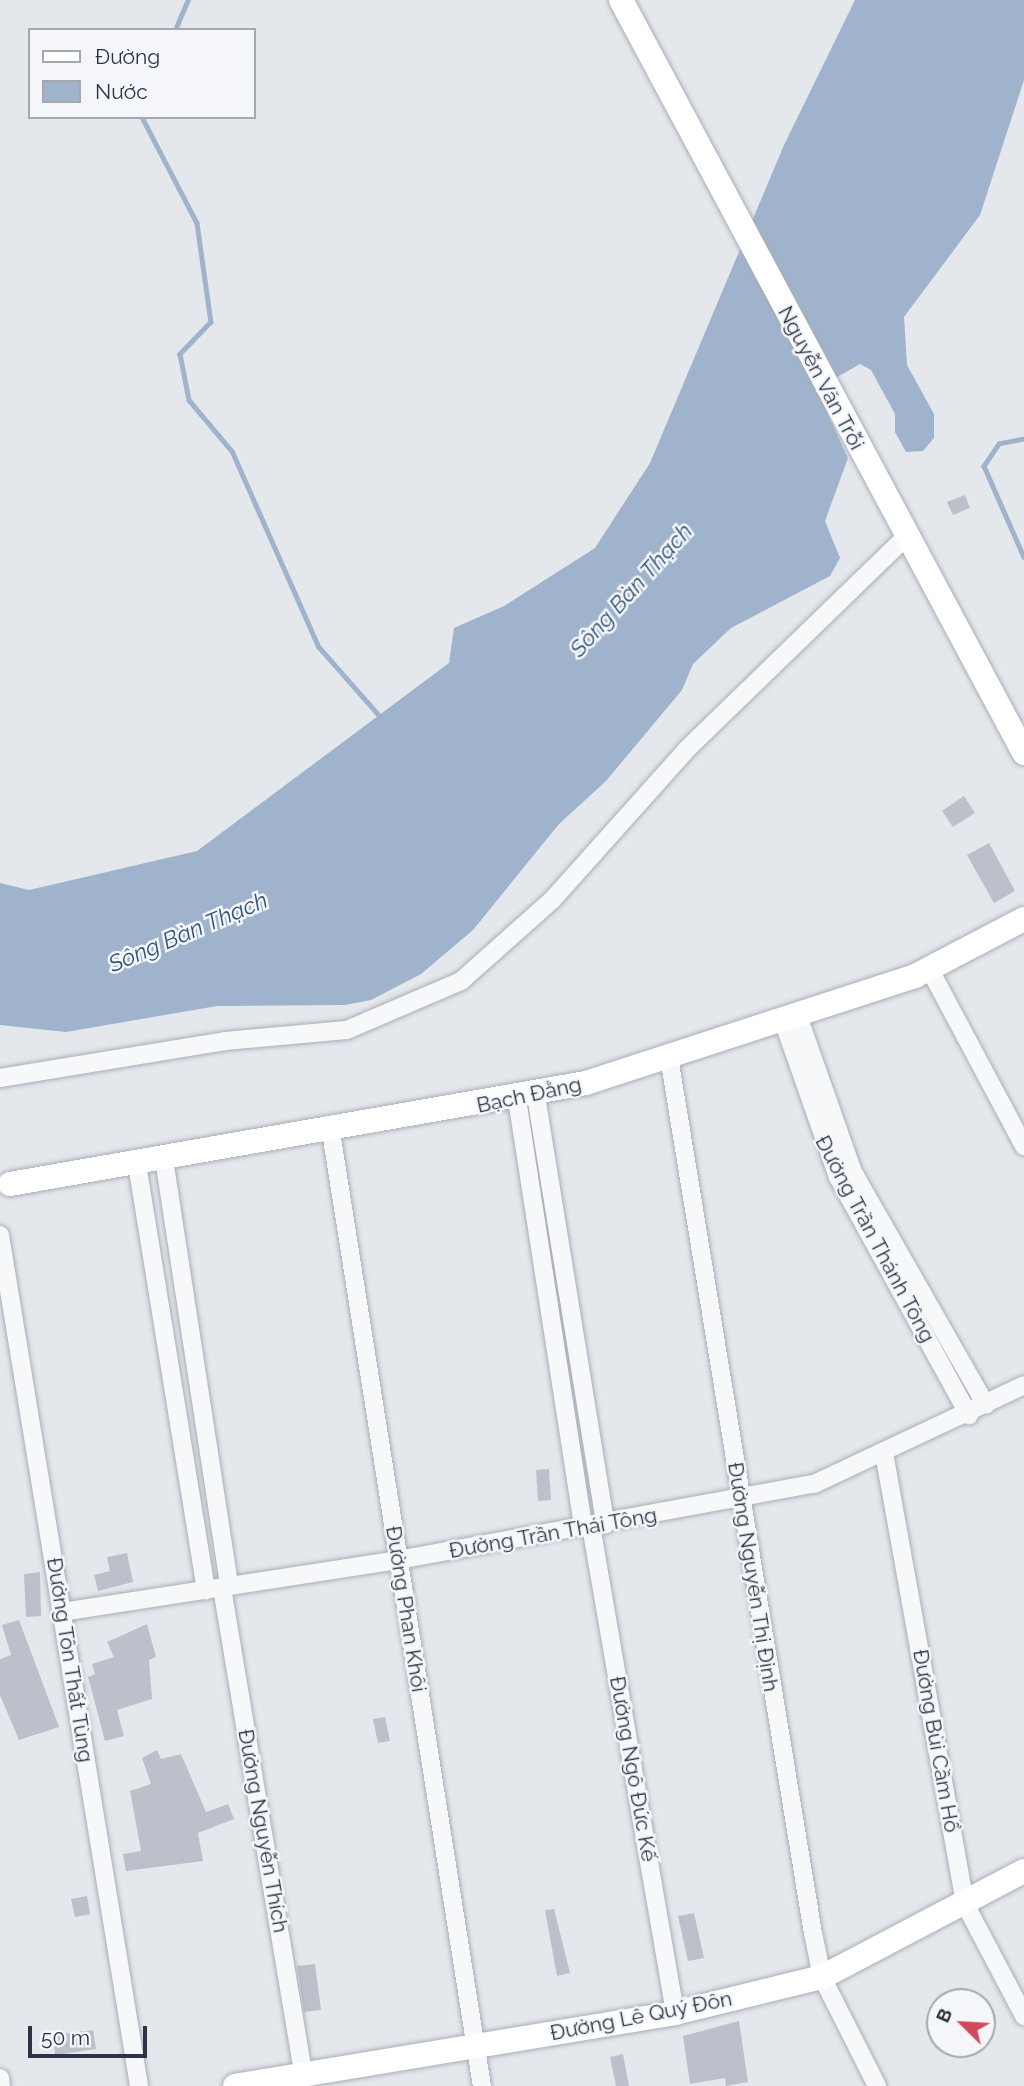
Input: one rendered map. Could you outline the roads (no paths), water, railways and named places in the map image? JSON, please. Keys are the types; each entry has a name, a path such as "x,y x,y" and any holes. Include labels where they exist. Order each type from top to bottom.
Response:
{"street":[{"name":"Nguyễn Văn Trỗi","path":"621,0 892,514 1024,753"},
{"path":"0,1078 225,1041 348,1030 461,981 553,899 686,750 905,538"},
{"name":"Bạch Đằng","path":"5,1188 526,1097 669,1057 930,970 1024,919"},
{"path":"930,970 1024,1146"},
{"name":"Đường Trần Thánh Tông","path":"789,1015 853,1172 986,1405"},
{"name":"Đường Trần Thánh Tông","path":"789,1015 838,1177 969,1415"},
{"name":"Đường Nguyễn Thị Định","path":"669,1057 740,1499 822,1977 877,2086"},
{"name":"Đường Ngô Đức Kế","path":"526,1097 593,1525 675,2013"},
{"name":"Đường Phan Khôi","path":"331,1132 482,2086"},
{"name":"Đường Nguyễn Thích","path":"164,1159 219,1588"},
{"name":"Đường Nguyễn Thích","path":"137,1164 219,1588 303,2074"},
{"name":"Đường Tôn Thất Tùng","path":"0,1235 139,2086"},
{"name":"Đường Trần Thái Tông","path":"62,1612 398,1560 814,1484 969,1415 1024,1385"},
{"name":"Đường Bùi Cầm Hổ","path":"884,1453 965,1904 1024,2016"},
{"name":"Đường Lê Quý Đôn","path":"235,2086 675,2013 822,1977 1024,1871"},
{"path":"0,2078 1,2086"}],"water":[{"name":"Sông Bàn Thạch","path":"855,0 1024,0 1024,80 980,215 904,317 907,365 934,414 934,438 923,451 906,452 895,432 895,414 871,370 860,364 816,389 848,458 825,521 840,558 830,576 731,628 693,664 682,690 606,781 559,824 473,930 421,974 371,1000 345,1005 217,1006 66,1032 0,1025 0,883 29,890 197,851 449,663 454,628 504,606 595,548 650,463 784,145"}],"waterway":[{"path":"176,28 188,0"},
{"path":"143,119 197,223 211,322 180,354 189,400 232,451 319,647 378,714"},
{"path":"1024,439 999,444 984,466 1024,557"}]}
